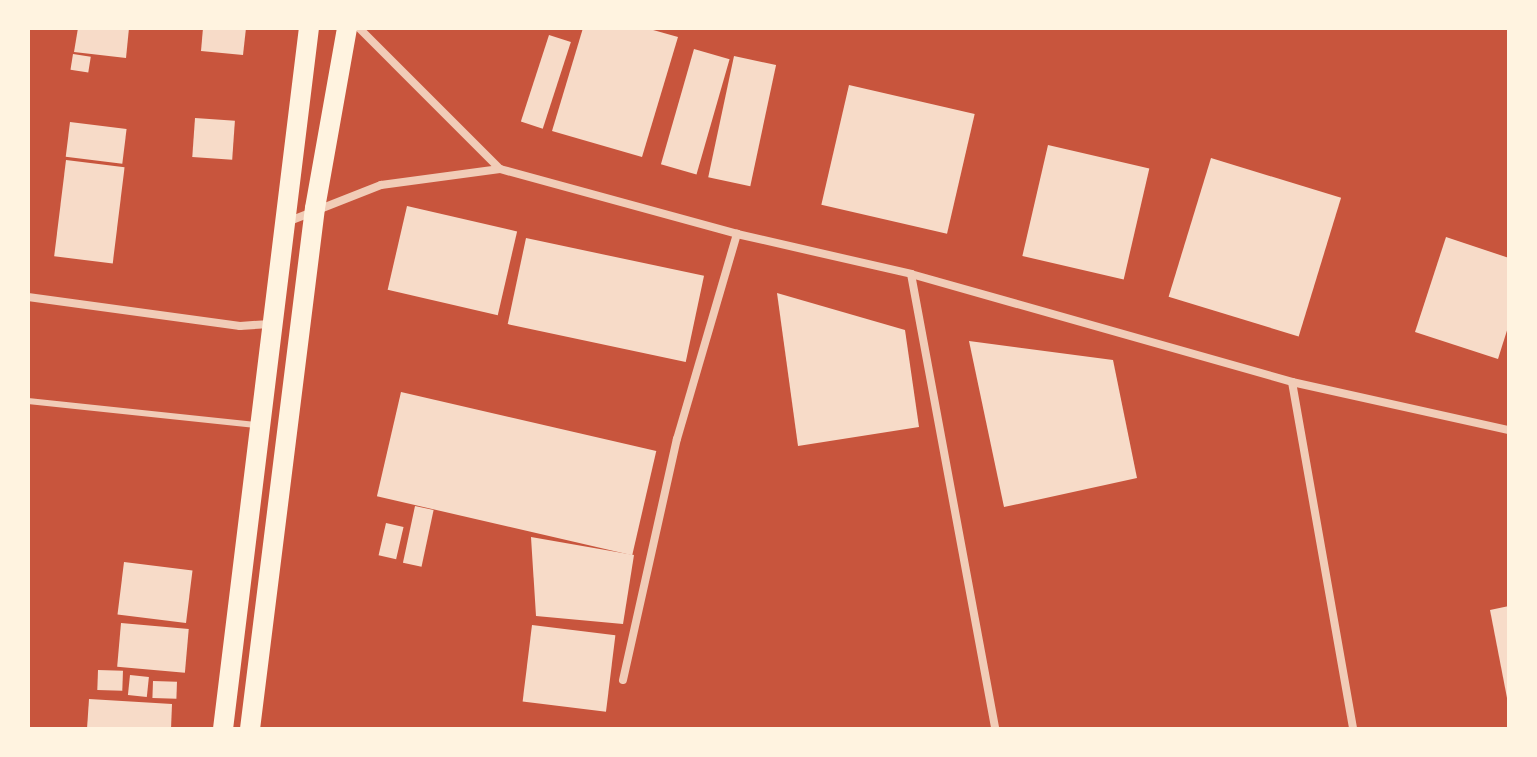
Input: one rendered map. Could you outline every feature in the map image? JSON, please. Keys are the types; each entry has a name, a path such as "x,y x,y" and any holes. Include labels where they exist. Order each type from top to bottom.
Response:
{"main road":[{"path":"223,729 282,224 309,28"},
{"path":"250,729 315,208 347,28"}],"street":[{"path":"359,28 500,169"},
{"path":"282,224 315,208 381,185 500,169 737,234 911,274 1292,382 1509,430"},
{"path":"623,680 677,439 737,234"},
{"path":"911,274 995,729"},
{"path":"28,297 240,326 271,324"},
{"path":"1292,382 1353,729"}],"lane":[{"path":"28,401 260,425"}],"building":[{"path":"78,28 129,28 126,58 74,52"},
{"path":"203,28 246,28 243,55 201,51"},
{"path":"583,28 646,28 678,37 642,157 552,131"},
{"path":"549,35 571,42 543,129 521,122"},
{"path":"694,49 730,59 696,175 661,164"},
{"path":"73,54 91,57 88,73 70,70"},
{"path":"734,56 776,65 750,186 708,177"},
{"path":"849,85 975,114 947,234 821,205"},
{"path":"195,118 235,121 232,160 192,157"},
{"path":"70,122 127,129 122,164 66,157"},
{"path":"1048,145 1149,168 1124,279 1022,256"},
{"path":"1211,158 1341,198 1299,336 1169,297"},
{"path":"66,160 125,167 113,263 54,256"},
{"path":"407,206 517,231 498,315 388,290"},
{"path":"1446,237 1509,258 1509,324 1498,359 1415,332"},
{"path":"526,238 704,276 686,362 508,324"},
{"path":"777,293 905,330 919,427 798,446"},
{"path":"969,341 1113,360 1137,478 1004,507"},
{"path":"401,392 656,451 632,555 377,496"},
{"path":"415,506 434,510 422,567 403,563"},
{"path":"386,523 404,527 396,559 379,555"},
{"path":"531,537 634,555 623,624 536,616"},
{"path":"124,562 192,570 186,623 118,615"},
{"path":"1509,606 1509,703 1508,703 1490,610"},
{"path":"121,623 189,629 185,673 117,667"},
{"path":"532,625 615,635 606,712 523,701"},
{"path":"98,670 123,671 122,691 97,690"},
{"path":"130,675 149,677 147,697 128,695"},
{"path":"153,681 177,682 176,699 152,698"},
{"path":"89,699 172,704 171,729 87,729"}]}
